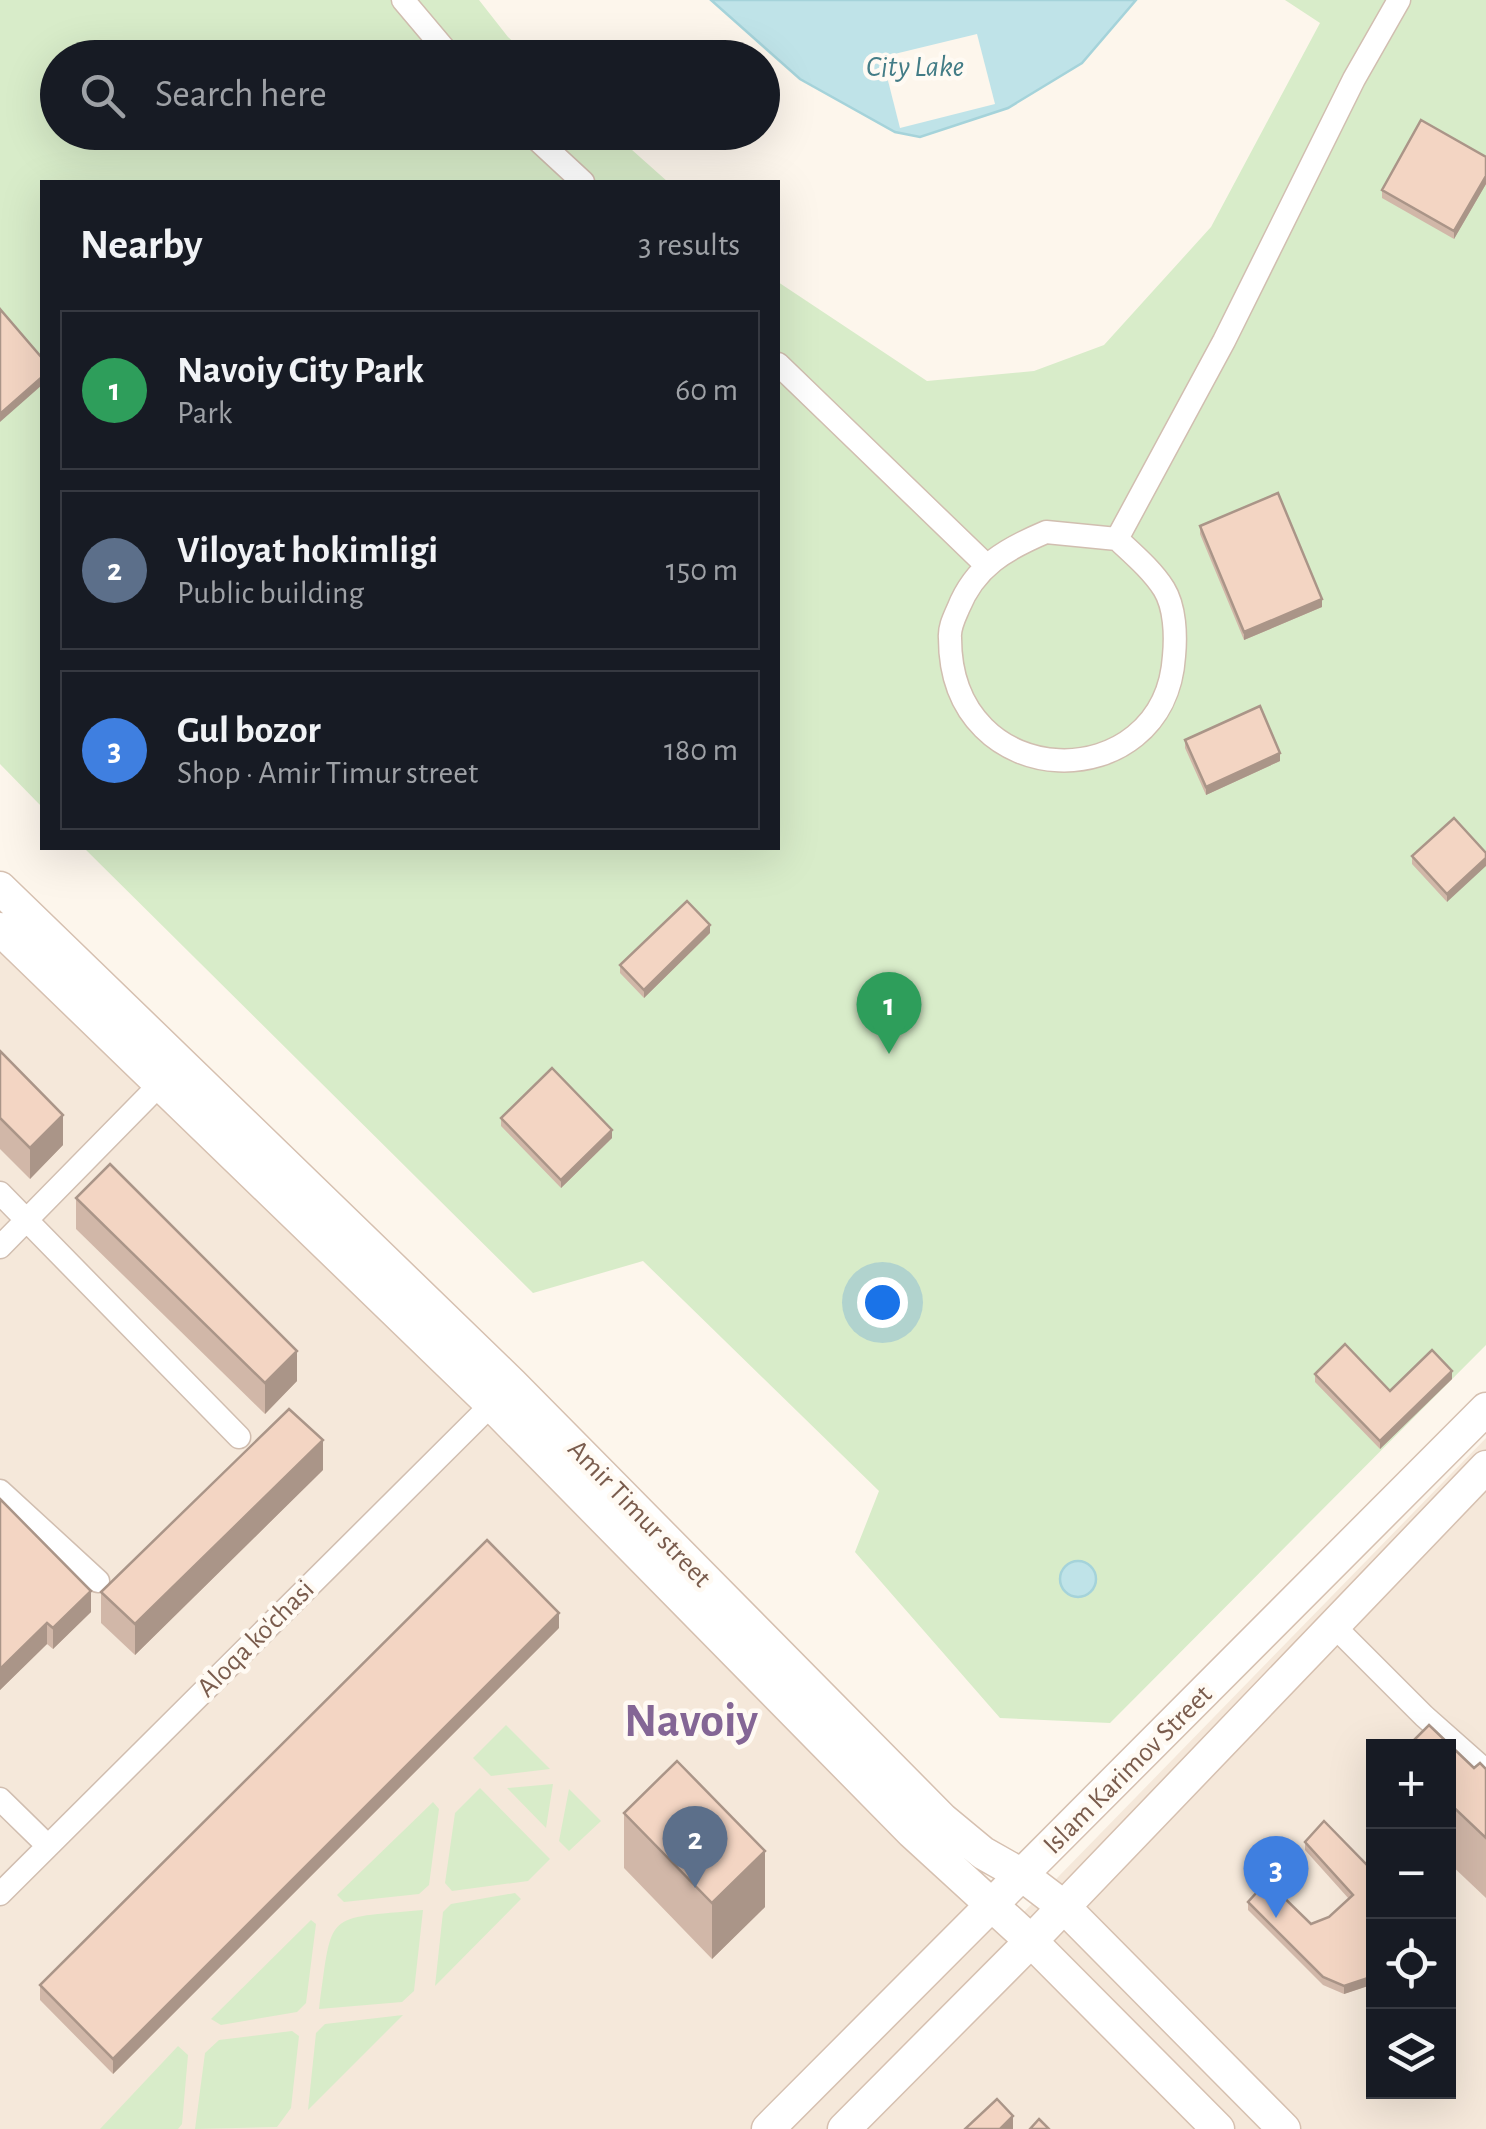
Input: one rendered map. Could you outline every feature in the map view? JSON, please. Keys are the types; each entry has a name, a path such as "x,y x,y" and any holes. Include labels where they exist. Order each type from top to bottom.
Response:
{"main road":[{"name":"Amir Timur street","path":"0,888 169,1075"},
{"name":"Amir Timur street","path":"0,929 169,1075 942,1819 983,1853 1022,1875 1064,1907 1284,2129"},
{"name":"Amir Timur street","path":"502,1394 912,1832 1032,1940 1218,2129"},
{"name":"Islam Karimov Street","path":"768,2129 1486,1409"},
{"name":"Islam Karimov Street","path":"844,2129 1032,1940 1486,1467"}],"street":[{"path":"404,0 437,40"},
{"path":"1117,539 1224,341 1354,79 1399,0"},
{"path":"548,150 580,180"},
{"path":"780,366 985,564"},
{"path":"1046,532 1117,539 1166,592 1176,634 1173,681 1149,723 1105,754 1074,760 1022,756 991,737 966,708 952,674 949,632 964,595 985,564 1009,548 1046,532"},
{"path":"0,1247 169,1075"},
{"path":"0,1194 239,1437"},
{"name":"Aloqa ko'chasi","path":"0,1894 502,1394"},
{"path":"0,1491 98,1582"},
{"path":"1334,1626 1486,1772"},
{"path":"0,1799 48,1846"}],"shaded area":[{"path":"0,900 1021,1915 1486,1438 1486,2129 0,2129"}],"green space":[{"path":"0,0 479,0 511,40 40,40 40,150 632,150 666,180 40,180 40,805 0,764"},
{"path":"1285,0 1486,0 1486,1345 1110,1723 1000,1718 855,1552 879,1491 643,1261 533,1293 86,850 780,850 780,283 927,381 1034,371 1104,345 1211,227 1320,23"},
{"path":"506,1725 550,1769 491,1776 473,1758"},
{"path":"553,1784 546,1828 507,1788"},
{"path":"480,1788 550,1859 528,1881 452,1891 445,1883 455,1813"},
{"path":"569,1789 601,1821 569,1851 559,1841"},
{"path":"433,1802 439,1809 429,1885 419,1894 344,1902 337,1895"},
{"path":"515,1893 521,1899 435,1986 443,1912 451,1904"},
{"path":"423,1910 414,1991 402,2002 319,2009 327,1953 339,1926 367,1915"},
{"path":"311,1920 316,1924 306,2003 297,2012 221,2025 211,2019"},
{"path":"403,2015 308,2110 316,2033 325,2024"},
{"path":"292,2031 299,2036 291,2108 277,2127 195,2129 205,2053 219,2040"},
{"path":"178,2046 188,2055 182,2124 178,2129 100,2129"}],"water":[{"name":"City Lake","path":"711,0 1136,0 1082,63 1008,108 920,137 895,132 800,79 780,61 780,40 756,40"},
{"path":"1078,1561 1091,1566 1096,1579 1091,1592 1078,1597 1065,1592 1060,1579 1065,1566"}],"pier":[{"path":"977,34 995,104 900,128 882,57"}],"building":[{"path":"1421,120 1486,157 1486,176 1454,231 1382,190"},
{"path":"0,309 40,356 40,379 0,414"},
{"path":"1278,493 1322,599 1244,632 1200,526"},
{"path":"1260,706 1280,753 1206,787 1185,740"},
{"path":"1454,818 1486,853 1486,858 1447,894 1412,856"},
{"path":"687,901 710,925 644,990 620,965"},
{"path":"0,1051 63,1115 30,1148 0,1118"},
{"path":"552,1068 612,1130 561,1180 501,1118"},
{"path":"110,1164 297,1351 265,1383 76,1198"},
{"path":"1345,1344 1390,1391 1432,1350 1452,1371 1380,1441 1315,1374"},
{"path":"289,1409 323,1440 135,1624 101,1592"},
{"path":"0,1499 91,1591 53,1628 47,1623 0,1669"},
{"path":"487,1540 559,1613 113,2059 40,1985"},
{"path":"1429,1725 1444,1739 1415,1739"},
{"path":"1456,1751 1474,1768 1480,1763 1486,1769 1486,1838 1456,1810"},
{"path":"677,1761 765,1851 712,1903 624,1813"},
{"path":"1324,1821 1366,1864 1366,1979 1344,1986 1323,1977 1248,1902 1267,1881 1311,1924 1329,1917 1353,1895 1305,1842"},
{"path":"997,2099 1013,2116 1000,2129 965,2129"},
{"path":"1039,2119 1049,2129 1030,2129"}],"place":[{"name":"Navoiy City Park","path":"889,1054"},
{"name":"Viloyat hokimligi","path":"695,1888"},
{"name":"Gul bozor","path":"1276,1918"}],"district":[{"name":"Navoiy","path":"691,1722"}]}
